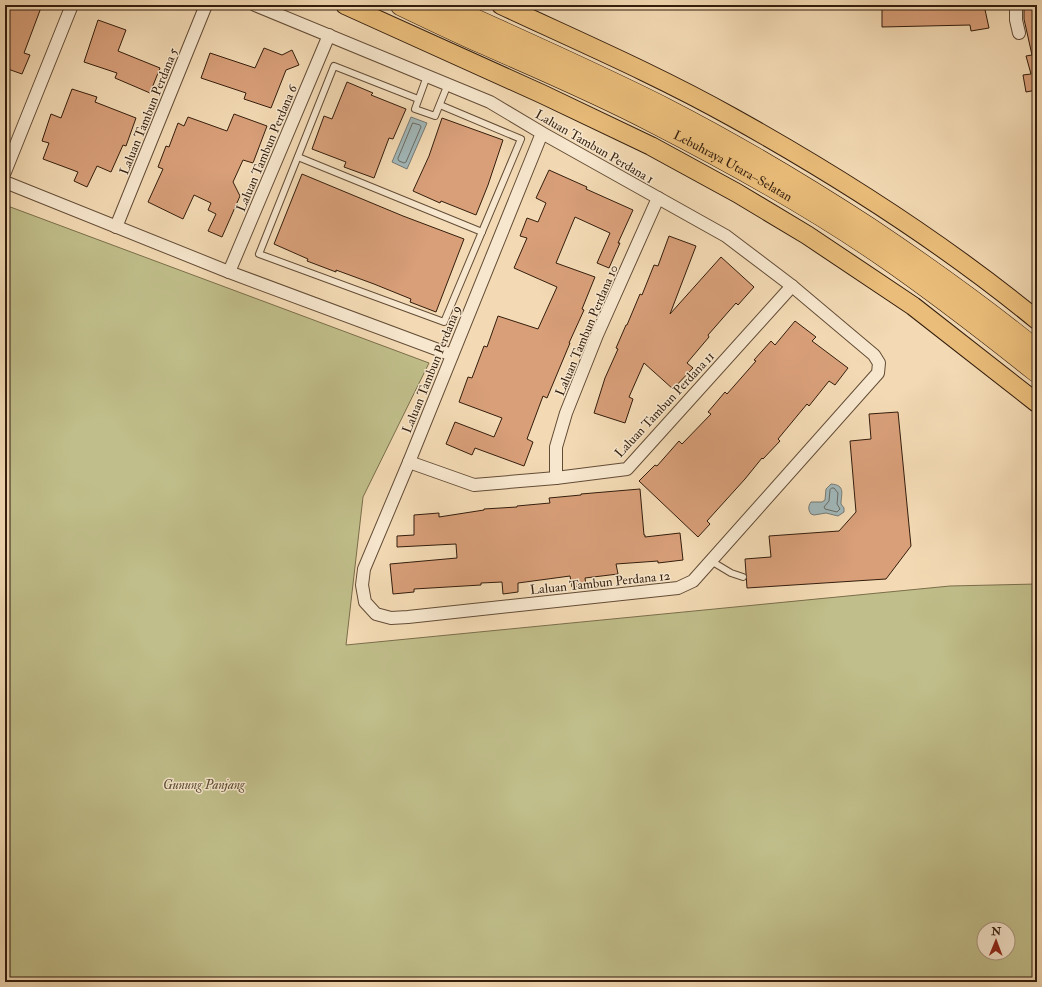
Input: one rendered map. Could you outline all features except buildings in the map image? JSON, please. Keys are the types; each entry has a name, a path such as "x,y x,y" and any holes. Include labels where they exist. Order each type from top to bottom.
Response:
{"highway":[{"name":"Lebuhraya Utara–Selatan","path":"401,5 653,121 749,173 886,258 966,316 1037,372"},
{"name":"Lebuhraya Utara–Selatan","path":"443,5 666,109 740,149 789,178 909,255 971,298 1037,351"}],"main road":[{"path":"345,5 448,51 651,146 737,193 807,235 913,306 1037,403"},
{"path":"500,5 631,65 732,117 822,170 927,237 1011,298 1037,320"}],"street":[{"path":"5,172 72,5"},
{"name":"Laluan Tambun Perdana 5","path":"116,227 206,5"},
{"name":"Laluan Tambun Perdana 1","path":"255,5 490,102 542,133 726,236 792,286 874,356 879,363 878,373"},
{"path":"1016,5 1016,20 1019,32"},
{"name":"Laluan Tambun Perdana 6","path":"229,272 329,35"},
{"name":"Laluan Tambun Perdana 9","path":"376,614 365,602 362,585 364,569 409,462 542,133"},
{"path":"5,182 229,272 452,355"},
{"name":"Laluan Tambun Perdana 10","path":"556,478 556,446 566,413 597,335 658,198"},
{"name":"Laluan Tambun Perdana 11","path":"409,462 474,485 556,478 627,468 792,286"},
{"name":"Laluan Tambun Perdana 12","path":"376,614 391,618 408,617 678,588 693,580 711,561 878,373"}],"lane":[{"path":"418,99 334,66 259,254 444,322 521,139 440,105"},
{"path":"427,76 415,109 435,116 448,84"},
{"path":"298,157 482,232"},
{"path":"711,561 743,577"}],"green space":[{"name":"Gunung Panjang","path":"5,205 429,363 363,497 346,645 950,586 1037,584 1037,982 5,982"}],"water":[{"path":"411,117 427,123 407,169 392,162"},
{"path":"831,484 841,488 841,504 844,508 844,512 838,516 826,513 811,514 809,511 809,505 811,502 822,502 825,500 826,489"}]}
